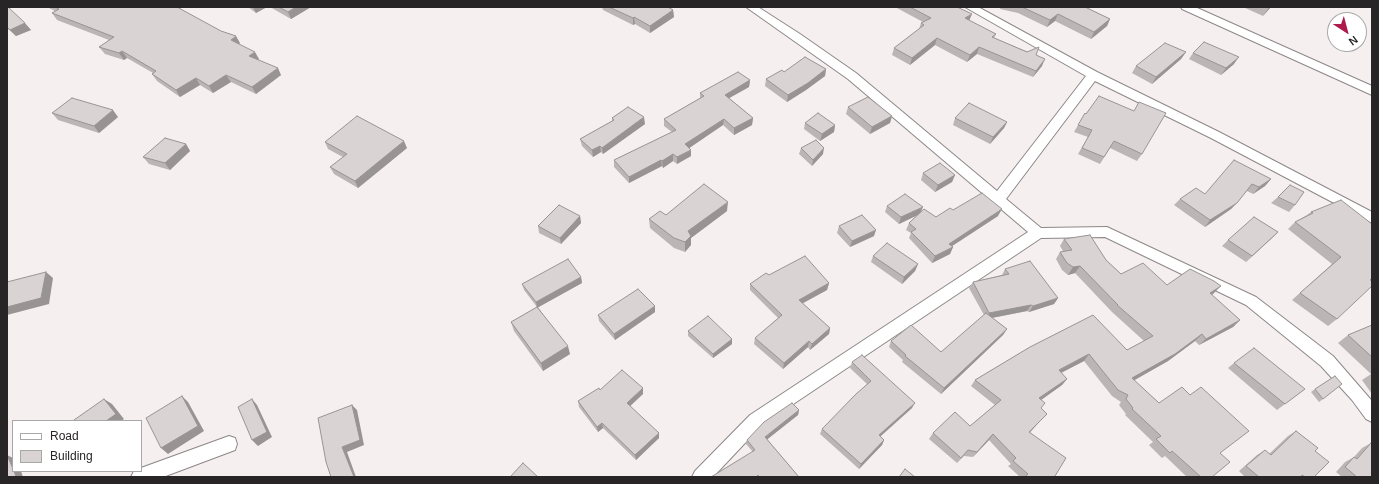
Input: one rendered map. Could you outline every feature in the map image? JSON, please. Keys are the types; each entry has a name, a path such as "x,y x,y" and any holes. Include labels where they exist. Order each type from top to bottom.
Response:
{"street":[{"path":"751,7 796,36 852,76 1038,234"},
{"path":"970,7 1093,75 1215,135 1372,218"},
{"path":"1186,7 1372,91"},
{"path":"998,200 1093,75"},
{"path":"701,477 756,420 1038,234 1107,232 1251,301 1327,361 1372,414"},
{"path":"140,477 229,444"}],"building":[{"path":"7,7 25,23 10,30 7,27"},
{"path":"55,7 177,7 221,31 236,36 231,40 255,52 249,56 278,68 252,87 226,75 209,86 196,78 176,90 152,74 156,71 122,51 119,53 99,47 114,37 52,13 59,9"},
{"path":"279,7 296,7 288,12"},
{"path":"609,7 668,7 673,10 650,26 634,17 633,18"},
{"path":"910,7 957,7 972,14 965,18 996,34 992,37 1027,52 1039,47 1036,55 1045,59 1036,71 979,47 970,55 937,38 912,58 894,48 924,25 921,23 931,18"},
{"path":"1022,7 1085,7 1110,19 1094,32 1058,14 1050,20"},
{"path":"1204,42 1239,57 1226,68 1193,53"},
{"path":"1165,43 1186,52 1156,77 1136,66"},
{"path":"805,57 826,69 808,83 788,95 766,79 782,70 784,72"},
{"path":"738,72 750,80 725,95 753,118 734,128 724,119 685,144 691,150 677,157 673,154 629,177 614,160 676,130 664,119 704,96 700,93"},
{"path":"1099,96 1134,111 1139,102 1166,113 1142,154 1114,141 1104,157 1082,148 1092,130 1078,125 1085,113 1086,114"},
{"path":"868,97 892,116 872,127 848,107"},
{"path":"72,98 113,110 94,126 52,113"},
{"path":"969,103 1007,122 993,137 955,118"},
{"path":"628,107 644,117 602,148 600,146 592,150 580,139 614,120 612,118"},
{"path":"818,113 835,125 822,134 805,123"},
{"path":"357,116 404,141 355,181 330,167 347,154 325,142"},
{"path":"165,138 186,144 165,163 143,157"},
{"path":"816,140 824,148 813,160 801,148"},
{"path":"1234,160 1271,179 1259,187 1252,184 1237,203 1210,220 1180,199 1196,188 1205,194"},
{"path":"940,163 955,175 938,185 923,173"},
{"path":"704,184 728,202 688,231 691,236 685,242 674,238 649,219 660,211 666,215"},
{"path":"1290,185 1304,192 1295,205 1278,197"},
{"path":"982,193 1002,209 949,244 953,247 935,256 911,232 916,229 909,223 924,209 936,217 950,208 953,210"},
{"path":"905,194 923,207 901,217 887,206"},
{"path":"1341,200 1372,224 1372,278 1370,280 1372,281 1372,286 1337,319 1300,293 1341,257 1295,222 1313,213 1311,212"},
{"path":"559,205 580,216 560,238 538,226"},
{"path":"862,215 876,230 852,241 839,226"},
{"path":"1254,217 1278,232 1252,256 1228,240"},
{"path":"1090,235 1106,260 1121,274 1143,263 1167,285 1190,269 1214,281 1221,286 1210,293 1240,320 1206,339 1202,334 1175,354 1132,378 1159,403 1182,387 1190,395 1201,387 1249,431 1220,453 1230,462 1212,477 1201,477 1172,451 1170,453 1156,439 1161,436 1132,409 1133,408 1126,399 1128,395 1118,390 1089,354 1059,370 1067,379 1039,398 1045,403 1041,408 1047,414 1029,432 1066,458 1055,476 1056,477 1025,477 1028,474 1013,461 1016,458 993,434 977,452 968,450 961,458 933,433 955,412 970,426 1001,400 975,380 1030,347 1093,315 1127,350 1153,336 1117,305 1080,266 1073,267 1067,263 1060,252 1072,250 1064,239"},
{"path":"887,243 918,264 904,277 873,256"},
{"path":"805,256 829,283 799,300 830,328 812,344 809,341 784,363 755,338 782,315 750,284 766,273 769,275"},
{"path":"568,259 581,277 536,302 522,284"},
{"path":"1030,261 1058,298 1033,306 1031,305 989,313 973,282 1009,274 1005,269"},
{"path":"46,272 41,298 7,307 7,282"},
{"path":"638,289 655,306 614,334 598,315"},
{"path":"537,307 568,346 541,363 511,322"},
{"path":"986,313 1007,329 944,388 905,356 906,355 891,341 911,325 941,352"},
{"path":"708,316 732,339 713,354 688,331"},
{"path":"1372,325 1372,357 1348,335"},
{"path":"1254,348 1305,389 1285,404 1234,363"},
{"path":"862,355 915,403 879,435 884,440 861,464 822,429 856,394 871,381 852,362"},
{"path":"622,370 643,388 627,403 659,433 635,455 602,423 597,427 578,401 599,388 600,390"},
{"path":"1335,376 1342,384 1323,399 1315,389"},
{"path":"182,396 198,426 161,448 146,418"},
{"path":"104,399 116,414 107,420 74,420"},
{"path":"252,399 267,432 252,440 238,407"},
{"path":"792,403 799,410 765,437 799,477 759,477 758,475 756,477 711,477 755,450 747,440 764,422"},
{"path":"352,405 360,440 342,447 354,477 331,477 326,462 318,418"},
{"path":"1296,431 1318,448 1315,451 1329,462 1314,477 1305,477 1302,475 1301,477 1259,477 1246,466 1265,450 1271,455"},
{"path":"1371,443 1372,477 1357,477 1345,467 1354,457 1357,459"},
{"path":"7,455 12,467 12,472 14,472 16,477 7,477"},
{"path":"523,463 538,477 510,477"},
{"path":"905,469 915,477 899,477"}]}
